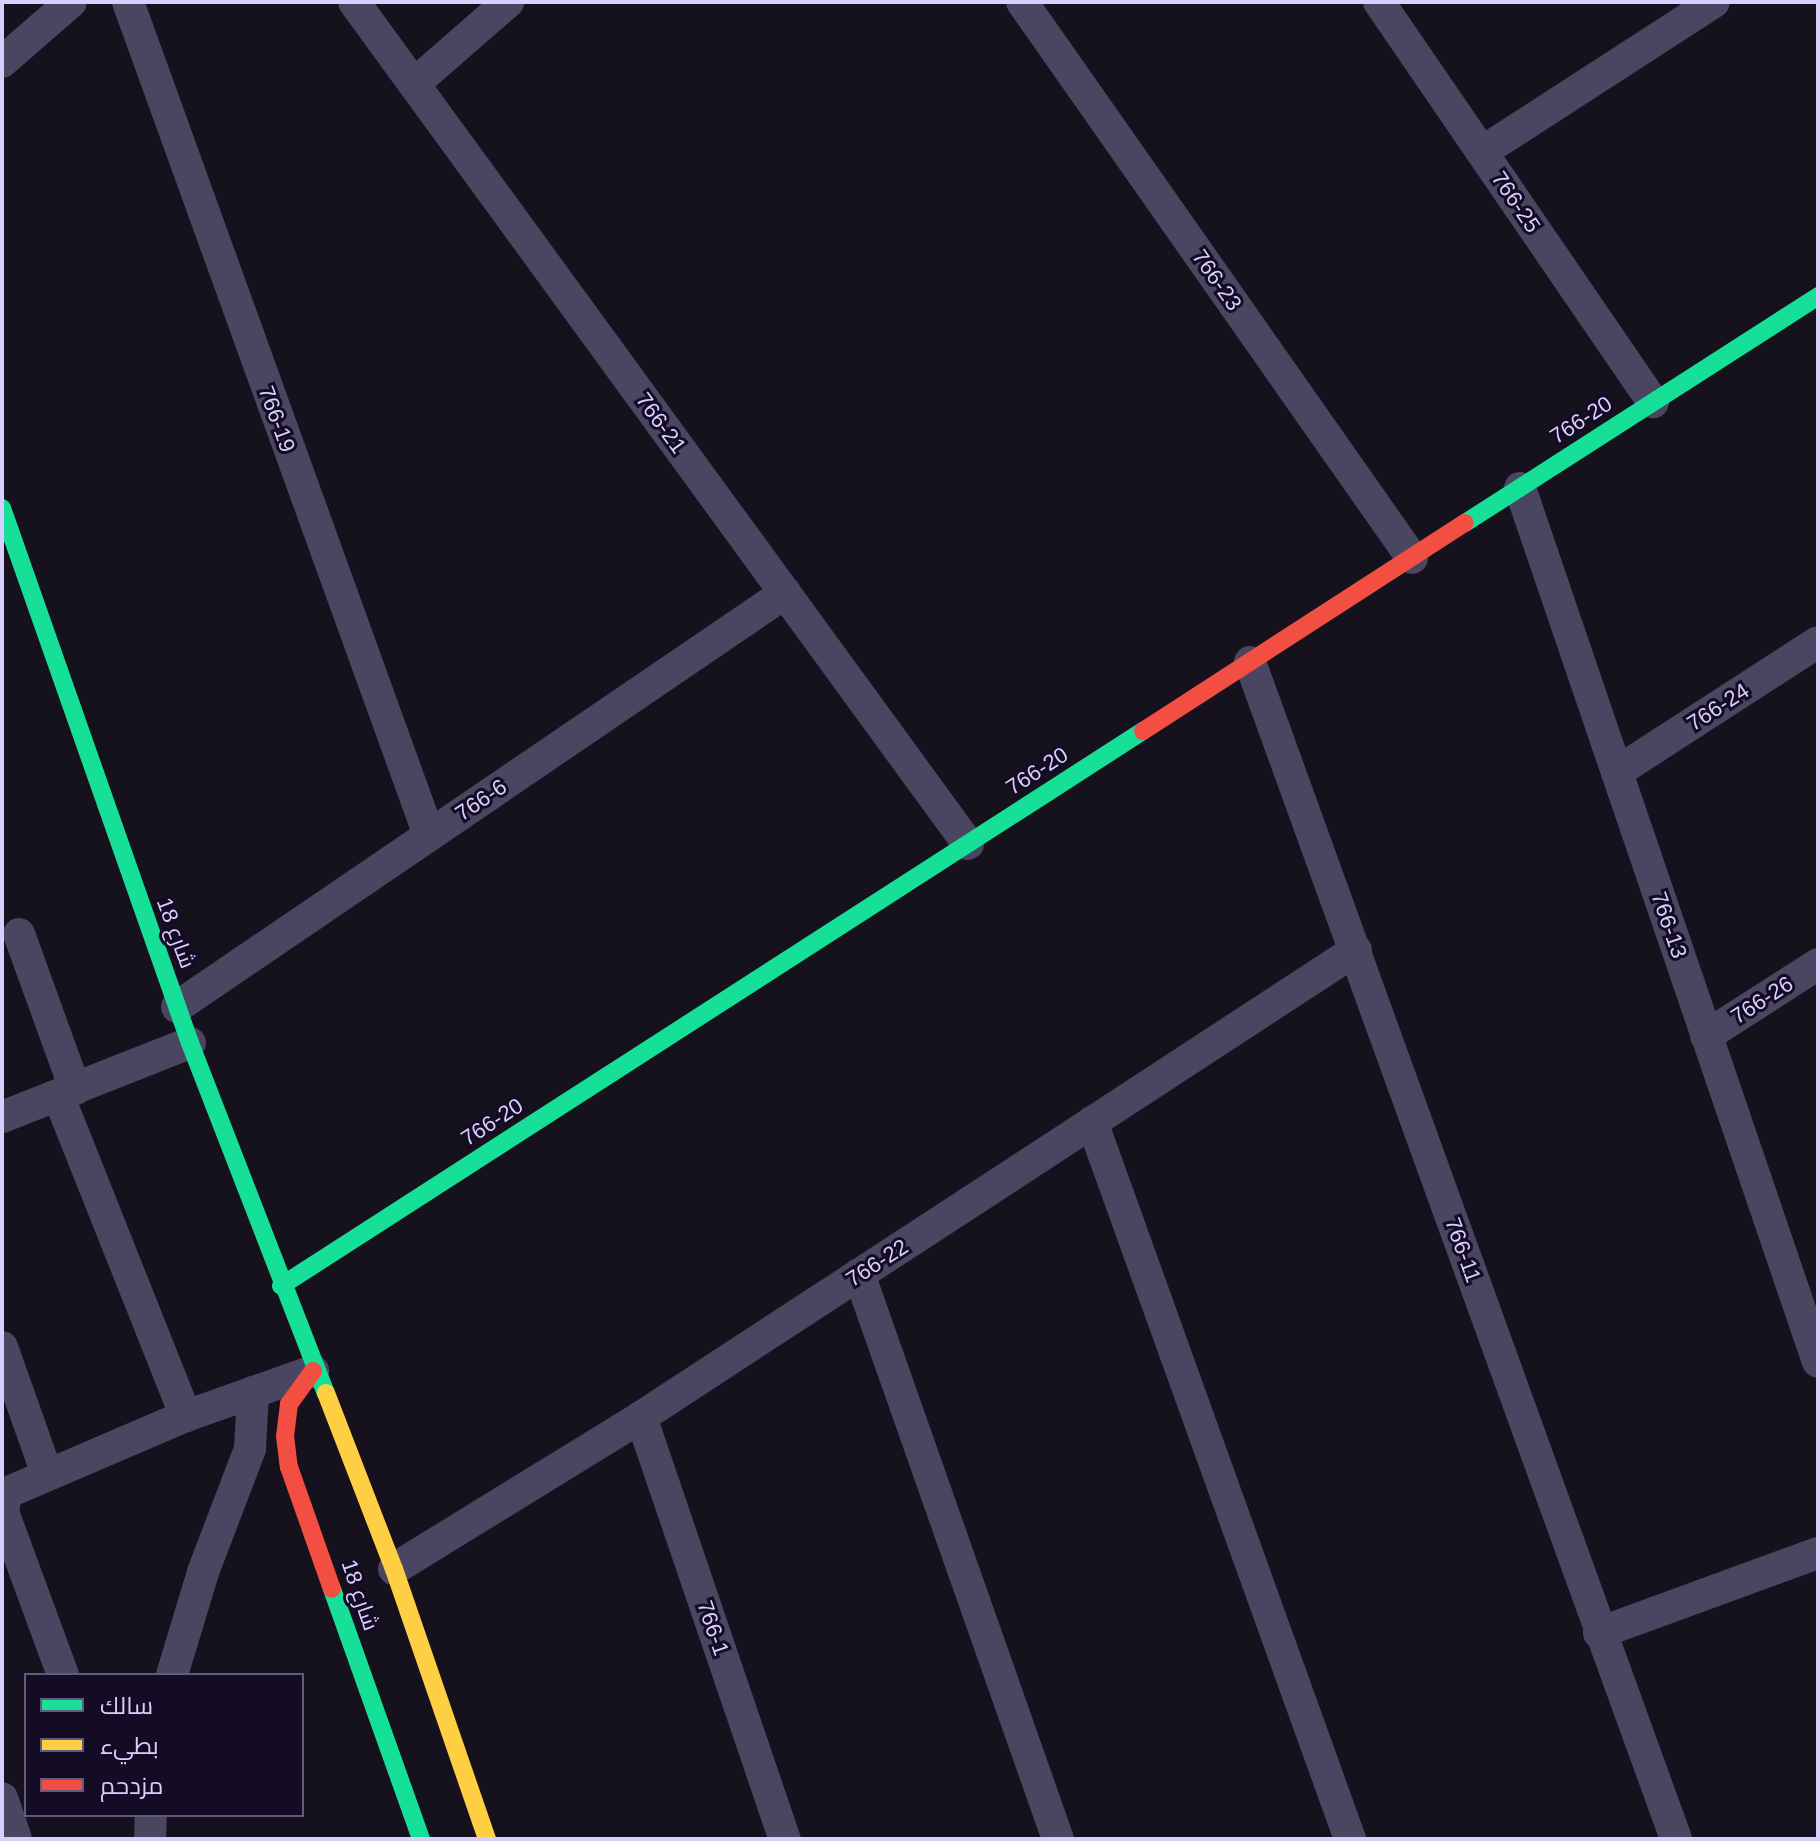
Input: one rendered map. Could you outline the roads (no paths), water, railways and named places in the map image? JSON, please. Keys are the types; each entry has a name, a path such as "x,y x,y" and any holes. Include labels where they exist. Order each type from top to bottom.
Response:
{"street":[{"path":"2,62 71,2"},
{"name":"766-19","path":"128,2 429,835"},
{"name":"766-21","path":"354,2 968,844"},
{"path":"414,84 508,2"},
{"name":"766-23","path":"1022,2 1412,558"},
{"name":"766-25","path":"1379,2 1653,402"},
{"path":"1482,152 1714,2"},
{"name":"766-20","path":"281,1286 1818,296"},
{"name":"766-13","path":"1520,488 1818,1362"},
{"name":"شارع 18","path":"2,508 190,1043 313,1371 394,1569 487,1839"},
{"name":"766-6","path":"177,1007 785,593"},
{"name":"766-24","path":"1617,772 1818,642"},
{"name":"766-11","path":"1250,662 1676,1839"},
{"path":"19,934 67,1092 186,1416"},
{"name":"766-22","path":"394,1569 641,1417 1356,950"},
{"name":"766-26","path":"1706,1036 1818,964"},
{"path":"2,1117 190,1043"},
{"path":"1092,1122 1350,1839"},
{"path":"859,1274 1058,1839"},
{"path":"2,1347 47,1474"},
{"path":"62,1673 2,1506 13,1487 186,1416 313,1371"},
{"name":"شارع 18","path":"313,1371 289,1404 285,1436 289,1467 421,1839"},
{"path":"173,1673 203,1572 250,1449 253,1392"},
{"name":"766-1","path":"641,1417 785,1839"},
{"path":"1599,1633 1818,1553"},
{"path":"2,1798 16,1839"},
{"path":"150,1839 151,1817"}]}
